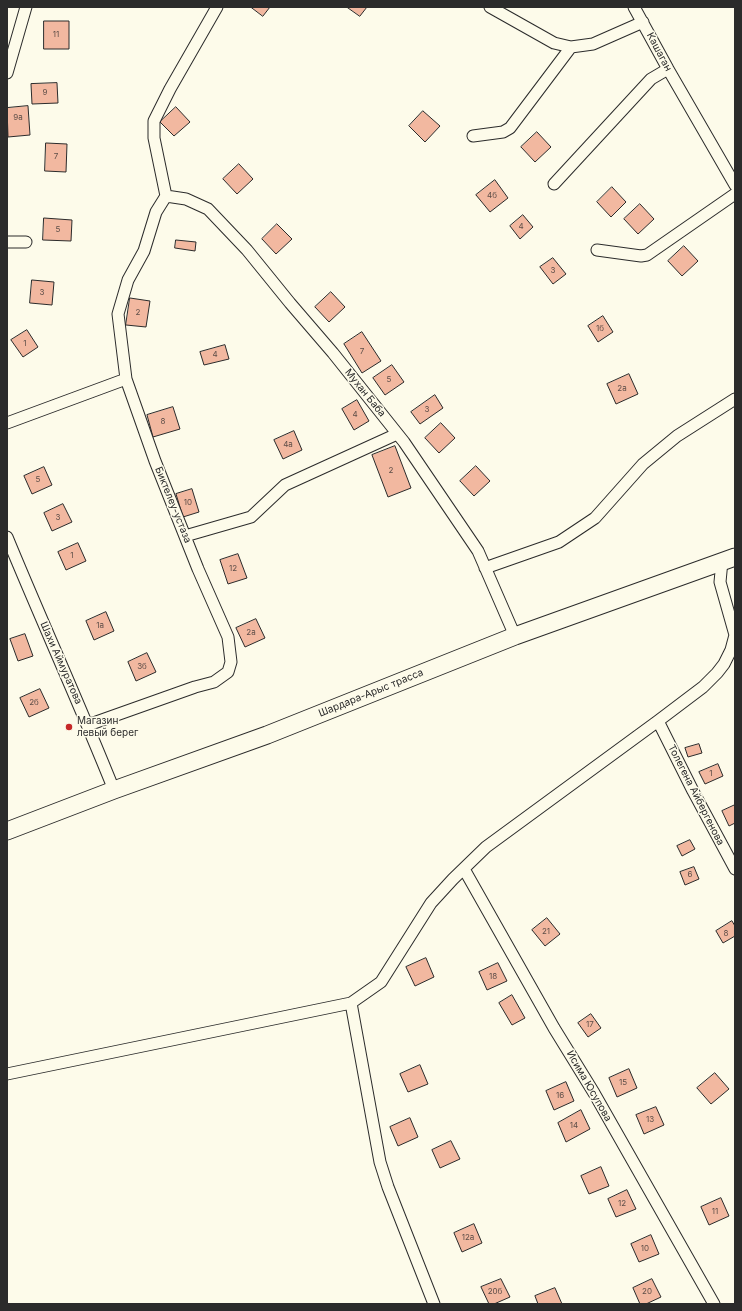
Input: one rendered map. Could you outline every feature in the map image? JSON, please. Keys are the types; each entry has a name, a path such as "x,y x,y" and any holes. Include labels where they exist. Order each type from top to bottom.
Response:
{"main road":[{"name":"Шардара-Арыс трасса","path":"7,831 114,790 267,735 515,636 729,559"}],"street":[{"path":"7,73 26,7"},
{"path":"166,196 154,138 154,121 170,89 217,7"},
{"name":"Кашаган","path":"490,7 554,43 571,47 593,44 643,22 668,69 735,185"},
{"path":"634,7 643,22"},
{"path":"473,136 503,132 510,128 571,47"},
{"path":"554,184 651,79 668,69"},
{"path":"597,250 642,256 647,255 735,194"},
{"name":"Биктелеу-устаза","path":"88,725 195,687 214,682 228,672 231,662 228,637 155,461 126,379 118,314 128,280 144,251 156,212 166,196"},
{"name":"Мухан Баба","path":"166,196 186,199 208,210 247,250 333,353 404,442 478,551 515,636"},
{"path":"7,242 26,242"},
{"path":"7,423 126,379"},
{"path":"485,568 559,542 595,518 643,464 677,436 735,399"},
{"path":"185,536 250,517 285,485 397,434"},
{"name":"Шахи Аймуратова","path":"7,537 50,640 88,725 114,790"},
{"path":"7,1074 351,1003 380,982 431,903 486,847 658,721 703,687 717,673 724,664 731,650 735,635 720,582 729,559"},
{"name":"Толегена Айбергенова","path":"658,721 700,805 735,869"},
{"name":"Исима Юсупова","path":"464,869 714,1304"},
{"path":"351,1003 380,1162 388,1187 434,1304"}],"building":[{"path":"251,7 270,7 263,16"},
{"path":"347,7 367,7 360,16"},
{"path":"44,21 69,21 69,49 44,49"},
{"path":"57,83 58,103 32,104 31,84"},
{"path":"28,106 30,135 8,137 7,108"},
{"path":"176,107 190,122 174,136 160,122"},
{"path":"423,111 440,126 425,142 409,126"},
{"path":"537,132 551,147 535,162 521,147"},
{"path":"46,143 67,144 66,172 45,171"},
{"path":"239,164 253,179 237,194 223,179"},
{"path":"495,180 508,198 490,212 476,195"},
{"path":"612,187 626,202 611,217 597,202"},
{"path":"640,204 654,219 638,234 624,219"},
{"path":"523,215 533,227 520,239 510,226"},
{"path":"44,218 72,220 71,241 43,240"},
{"path":"277,224 292,239 276,254 262,239"},
{"path":"176,240 196,242 195,251 175,248"},
{"path":"684,246 698,261 682,276 668,261"},
{"path":"553,258 566,274 553,284 540,267"},
{"path":"32,280 54,282 52,305 30,303"},
{"path":"331,292 345,307 329,322 315,307"},
{"path":"130,298 150,301 146,327 126,325"},
{"path":"603,316 613,332 598,342 588,326"},
{"path":"27,330 38,347 23,357 11,340"},
{"path":"362,332 381,361 362,373 344,344"},
{"path":"225,345 229,359 204,365 200,352"},
{"path":"392,365 404,382 385,395 373,378"},
{"path":"629,374 638,394 616,404 607,384"},
{"path":"435,395 443,408 420,424 411,412"},
{"path":"357,400 369,421 354,430 342,409"},
{"path":"173,407 180,429 153,437 147,415"},
{"path":"441,423 455,438 439,453 425,438"},
{"path":"294,431 302,450 283,459 274,440"},
{"path":"395,446 411,488 388,497 372,455"},
{"path":"476,466 490,481 474,496 460,481"},
{"path":"44,467 52,485 32,494 24,476"},
{"path":"192,489 199,512 183,517 176,494"},
{"path":"63,504 72,522 52,531 44,513"},
{"path":"78,543 86,561 66,570 58,552"},
{"path":"238,554 247,578 228,584 220,560"},
{"path":"106,612 114,631 94,640 86,621"},
{"path":"256,619 265,638 245,647 236,628"},
{"path":"25,634 33,656 18,661 10,639"},
{"path":"147,653 156,672 136,681 128,662"},
{"path":"40,689 49,708 29,717 20,698"},
{"path":"699,744 702,753 688,757 685,748"},
{"path":"718,764 723,776 705,784 699,772"},
{"path":"735,805 735,823 729,826 722,811"},
{"path":"690,840 695,849 682,856 677,846"},
{"path":"694,867 699,879 685,885 680,872"},
{"path":"547,918 560,934 545,946 532,930"},
{"path":"732,921 735,926 735,936 723,943 716,931"},
{"path":"426,958 434,977 415,986 406,967"},
{"path":"498,963 507,981 487,990 479,972"},
{"path":"512,995 525,1018 512,1025 499,1003"},
{"path":"591,1014 601,1028 588,1037 578,1023"},
{"path":"420,1065 428,1084 408,1092 400,1074"},
{"path":"629,1069 637,1088 617,1097 609,1078"},
{"path":"715,1073 729,1089 711,1104 697,1088"},
{"path":"566,1082 574,1101 554,1110 546,1091"},
{"path":"656,1107 664,1125 644,1134 636,1115"},
{"path":"581,1110 590,1129 566,1142 558,1123"},
{"path":"410,1118 418,1137 398,1146 390,1127"},
{"path":"451,1141 460,1159 440,1168 432,1150"},
{"path":"601,1167 609,1186 589,1194 581,1176"},
{"path":"627,1190 636,1209 616,1217 608,1199"},
{"path":"721,1198 729,1216 709,1225 701,1207"},
{"path":"474,1224 482,1243 462,1252 454,1233"},
{"path":"651,1235 659,1254 639,1262 631,1244"},
{"path":"501,1279 510,1297 494,1304 489,1304 481,1287"},
{"path":"652,1279 661,1297 646,1304 640,1304 633,1288"},
{"path":"555,1288 562,1304 538,1304 535,1296"}],"place":[{"name":"Магазин левый берег","path":"69,727"}]}
